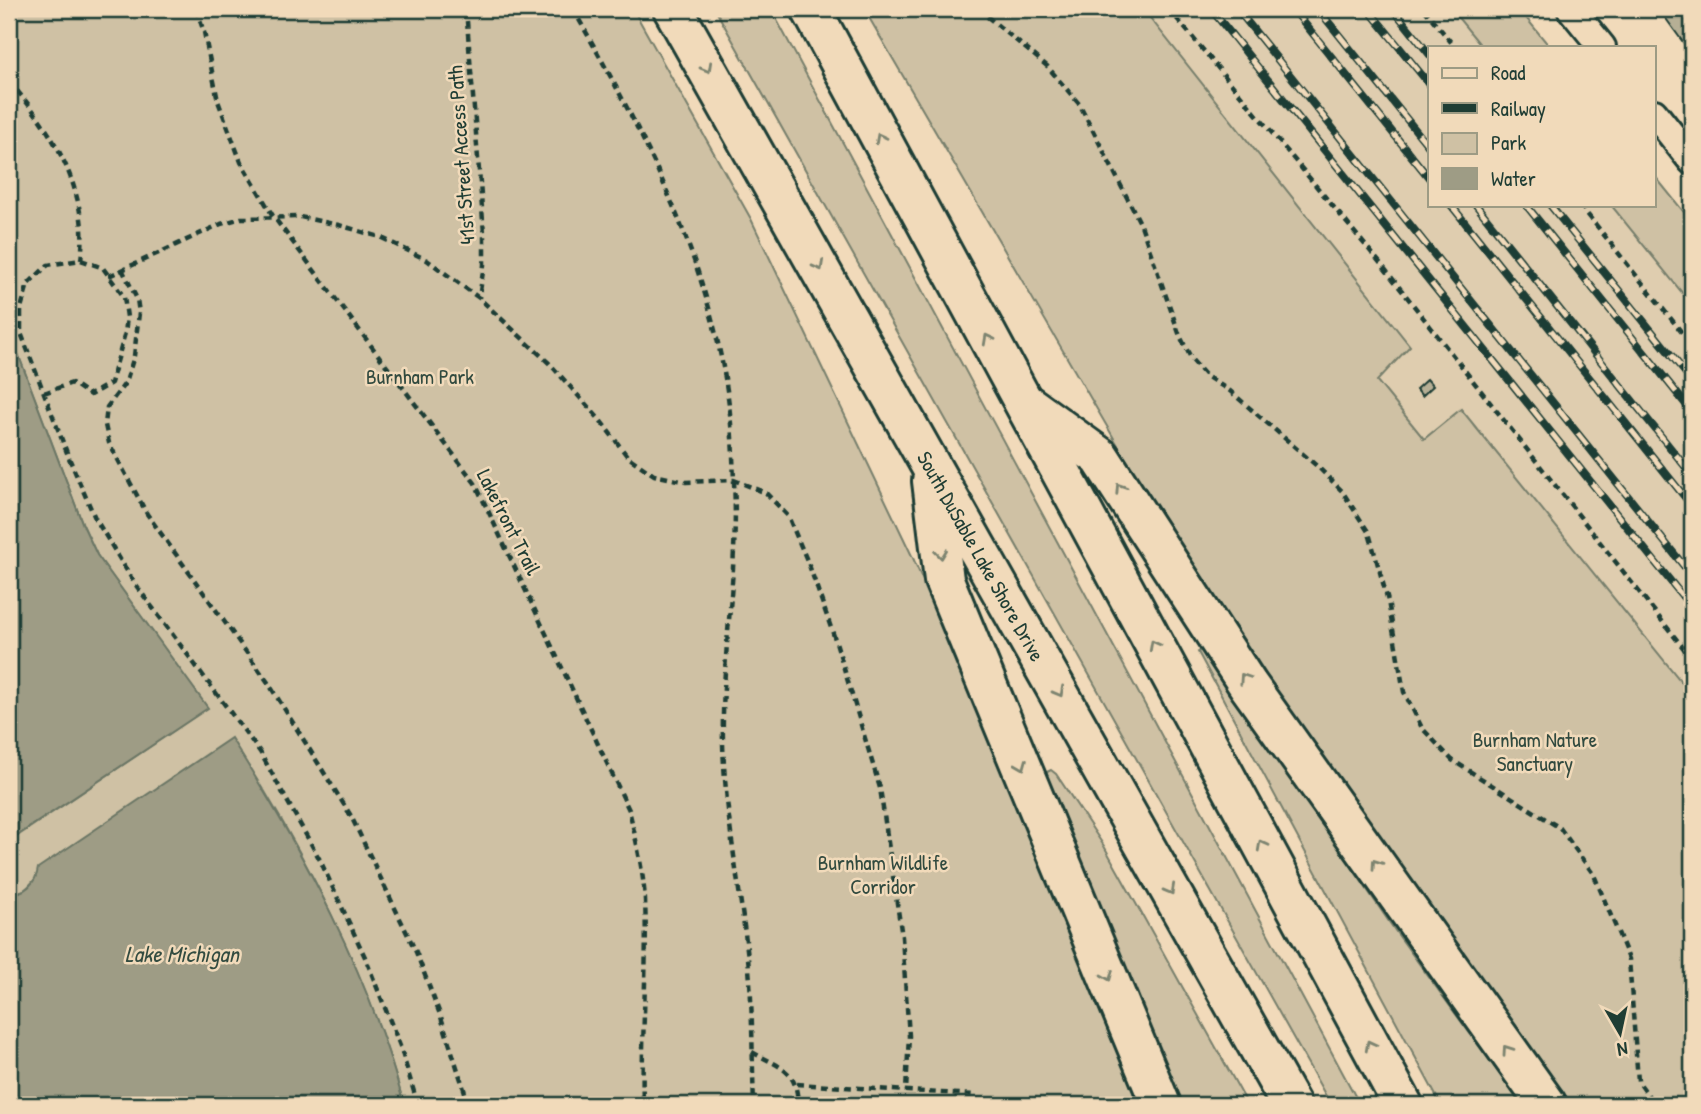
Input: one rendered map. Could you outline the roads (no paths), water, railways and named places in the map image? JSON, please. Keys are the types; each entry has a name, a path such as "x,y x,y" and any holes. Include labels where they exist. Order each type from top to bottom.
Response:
{"highway":[{"name":"South DuSable Lake Shore Drive","path":"673,9 1291,1105"},
{"path":"811,9 1403,1105"},
{"path":"1020,399 1100,457 1248,685 1547,1105"},
{"path":"929,462 944,580 1161,1105"}],"street":[{"path":"1571,9 1601,46"},
{"path":"1656,116 1692,161"}],"water":[{"path":"9,330 83,525 97,555 208,708 15,837 9,836"},
{"name":"Lake Michigan","path":"231,738 284,825 332,915 372,1008 404,1105 9,1105 9,894 25,890 35,879 38,868"}],"railway":[{"path":"1211,9 1692,608"},
{"path":"1237,9 1692,576"},
{"path":"1293,9 1428,177"},
{"path":"1318,9 1428,146"},
{"path":"1368,9 1428,83"},
{"path":"1393,9 1428,53"},
{"path":"1452,206 1692,506"},
{"path":"1477,206 1692,475"},
{"path":"1527,206 1692,412"},
{"path":"1551,206 1692,381"}],"park label":[{"name":"Burnham Park","path":"420,376"},
{"name":"Burnham Nature Sanctuary","path":"1535,751"},
{"name":"Burnham Wildlife Corridor","path":"883,874"}]}
